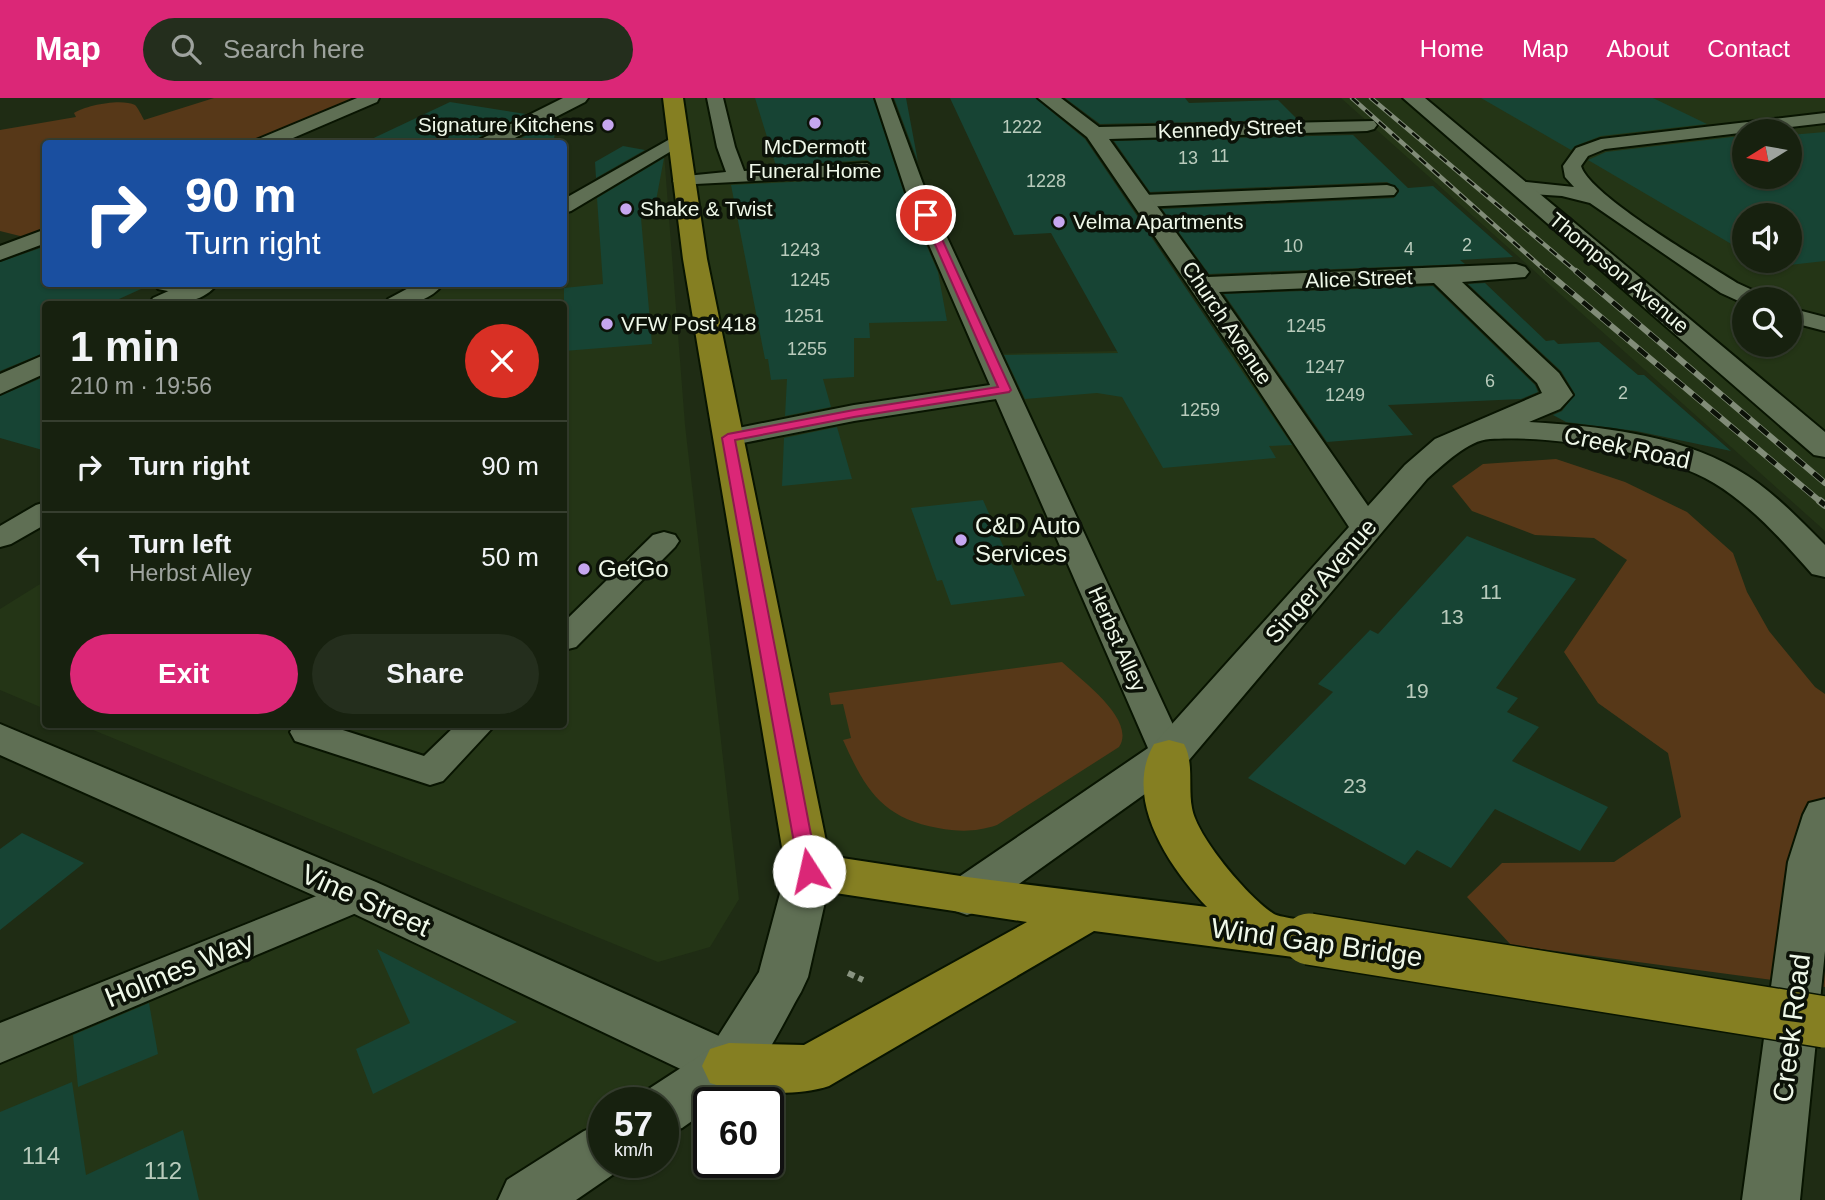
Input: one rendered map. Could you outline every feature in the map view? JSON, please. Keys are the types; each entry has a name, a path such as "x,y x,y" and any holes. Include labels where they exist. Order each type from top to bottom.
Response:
{"main road":[{"path":"673,98 683,181 728,438 809,871"},
{"path":"1169,755 1167,793 1174,826 1198,865 1286,936"},
{"name":"Wind Gap Bridge","path":"809,871 967,896 1286,936 1825,1022"},
{"path":"729,1066 810,1069 1088,911"}],"street":[{"path":"494,140 578,98"},
{"name":"Church Avenue","path":"1048,98 1078,118 1094,134 1202,285 1367,529"},
{"name":"Thompson Avenue","path":"1413,98 1825,448"},
{"name":"Kennedy Street","path":"1094,134 1367,125"},
{"name":"Alice Street","path":"1202,285 1516,272"},
{"name":"Singer Avenue","path":"967,896 1169,755 1416,472 1446,446 1549,403 1558,395 1549,379 1440,275"},
{"path":"168,301 196,287"},
{"path":"0,385 42,364"},
{"name":"Creek Road","path":"1476,432 1548,432 1667,453 1700,463 1725,477 1820,553"},
{"name":"Vine Street","path":"0,738 359,895 729,1066"},
{"name":"Creek Road","path":"1771,1200 1811,862 1825,815"},
{"path":"679,1099 729,1066 783,977 809,871"},
{"path":"527,1200 588,1160"}],"lane":[{"path":"271,140 371,98"},
{"path":"715,98 726,147 737,177"},
{"name":"Herbst Alley","path":"883,98 916,192 1169,755"},
{"path":"1732,289 1597,199 1575,177 1572,166 1582,152 1601,144 1825,118"},
{"path":"567,201 677,140"},
{"path":"683,181 867,169"},
{"path":"1518,187 1563,190 1597,199"},
{"path":"1143,201 1387,191"},
{"path":"6,251 42,237"},
{"path":"6,251 42,256"},
{"path":"401,301 427,287"},
{"path":"1802,318 1825,324"},
{"path":"728,438 854,413 1005,390"},
{"path":"0,538 42,514"},
{"path":"569,628 601,587 664,541"},
{"path":"308,732 430,772 474,728"},
{"name":"Holmes Way","path":"0,1043 359,895"}],"shaded area":[{"path":"214,98 359,98 256,140 42,140 42,229 24,237 0,231 0,130 76,117 74,113 80,110 113,102 135,105 144,120"},
{"path":"673,98 883,98 989,354 1245,348 1367,529 1169,755 967,896 809,871"},
{"path":"1341,98 1825,98 1825,531"},
{"path":"664,153 685,425 739,899 710,947 658,962 88,728 567,728 567,301 416,301 441,287 567,287 567,211"},
{"path":"1556,459 1625,482 1687,512 1733,553 1747,592 1769,631 1815,687 1825,694 1825,987 1511,945 1467,897 1502,863 1614,862 1681,817 1668,753 1598,703 1564,652 1627,560 1594,538 1535,535 1472,511 1452,486 1483,464"},
{"path":"42,583 42,708 0,690 0,609"},
{"path":"1062,662 1114,713 1122,736 1119,747 997,825 975,830 961,831 919,823 889,809 878,799 859,773 843,740 851,738 843,704 831,705 829,693"},
{"path":"359,895 729,1066 679,1093 679,1087 588,1087 588,1160 527,1200 0,1200 0,1043"}],"building":[{"path":"755,98 873,98 904,193 938,272 947,321 869,323 870,338 854,338 854,377 823,379 831,407 785,416 787,379 771,380 731,185 867,178 878,168 867,160 776,166"},
{"path":"894,98 906,98 918,162"},
{"path":"950,98 1035,98 1085,139 1292,445 1269,446 1276,458 1163,468 1122,397 1097,393 1025,399 1004,355 1118,353 1051,233 1014,235"},
{"path":"1065,98 1185,98 1189,103 1278,100 1298,120 1100,124"},
{"path":"1481,98 1653,98 1707,124 1601,136 1571,150"},
{"path":"450,102 526,114 477,140 369,140"},
{"path":"555,120 554,140 518,140"},
{"path":"1825,132 1825,261 1802,264 1802,203 1732,203 1732,244 1588,160 1606,152 1732,137 1732,189 1802,189 1802,134"},
{"path":"1353,135 1408,188 1433,186 1513,257 1460,260 1465,264 1209,274 1162,209 1394,198 1399,189 1387,182 1150,192 1114,141"},
{"path":"623,146 645,150 596,178 595,162"},
{"path":"664,158 653,217 641,218 652,344 567,351 567,301 564,301 564,288 603,284 597,198"},
{"path":"42,247 42,287 141,289 115,301 42,301 42,354 0,371 0,262"},
{"path":"1485,283 1546,341 1554,340 1558,344 1599,342 1638,375 1644,375 1731,451 1636,431 1566,422 1553,415 1562,411 1575,394 1561,371 1468,284"},
{"path":"1433,286 1535,385 1538,392 1521,399 1388,405 1413,435 1327,442 1224,294"},
{"path":"42,378 42,450 0,438 0,396"},
{"path":"837,427 852,479 782,486 784,438"},
{"name":"C&D Auto Services","path":"983,500 1025,596 951,605 942,580 937,581 911,508"},
{"path":"1467,536 1576,579 1496,688 1518,698 1507,712 1539,727 1512,761 1608,807 1580,851 1495,809 1451,868 1417,850 1405,865 1248,778 1333,692 1318,684 1370,630 1378,634"},
{"path":"22,833 84,863 0,930 0,849"},
{"path":"377,949 517,1022 373,1094 356,1049 410,1023"},
{"path":"149,1003 158,1054 78,1087 73,1035"},
{"path":"72,1082 86,1175 183,1130 199,1200 0,1200 0,1112"}],"railway":[{"path":"1352,98 1548,273"},
{"path":"1371,98 1578,273"},
{"path":"1546,271 1822,503"},
{"path":"1576,271 1825,483"},
{"path":"1820,501 1825,505"}],"place":[{"name":"McDermott Funeral Home","path":"815,123"},
{"name":"Signature Kitchens","path":"608,125"},
{"name":"Shake & Twist","path":"626,209"},
{"name":"Velma Apartments","path":"1059,222"},
{"name":"VFW Post 418","path":"607,324"},
{"name":"C&D Auto Services","path":"961,540"},
{"name":"GetGo","path":"584,569"}],"route":[{"path":"809,871 728,438 854,413 1005,390 926,215"}]}
